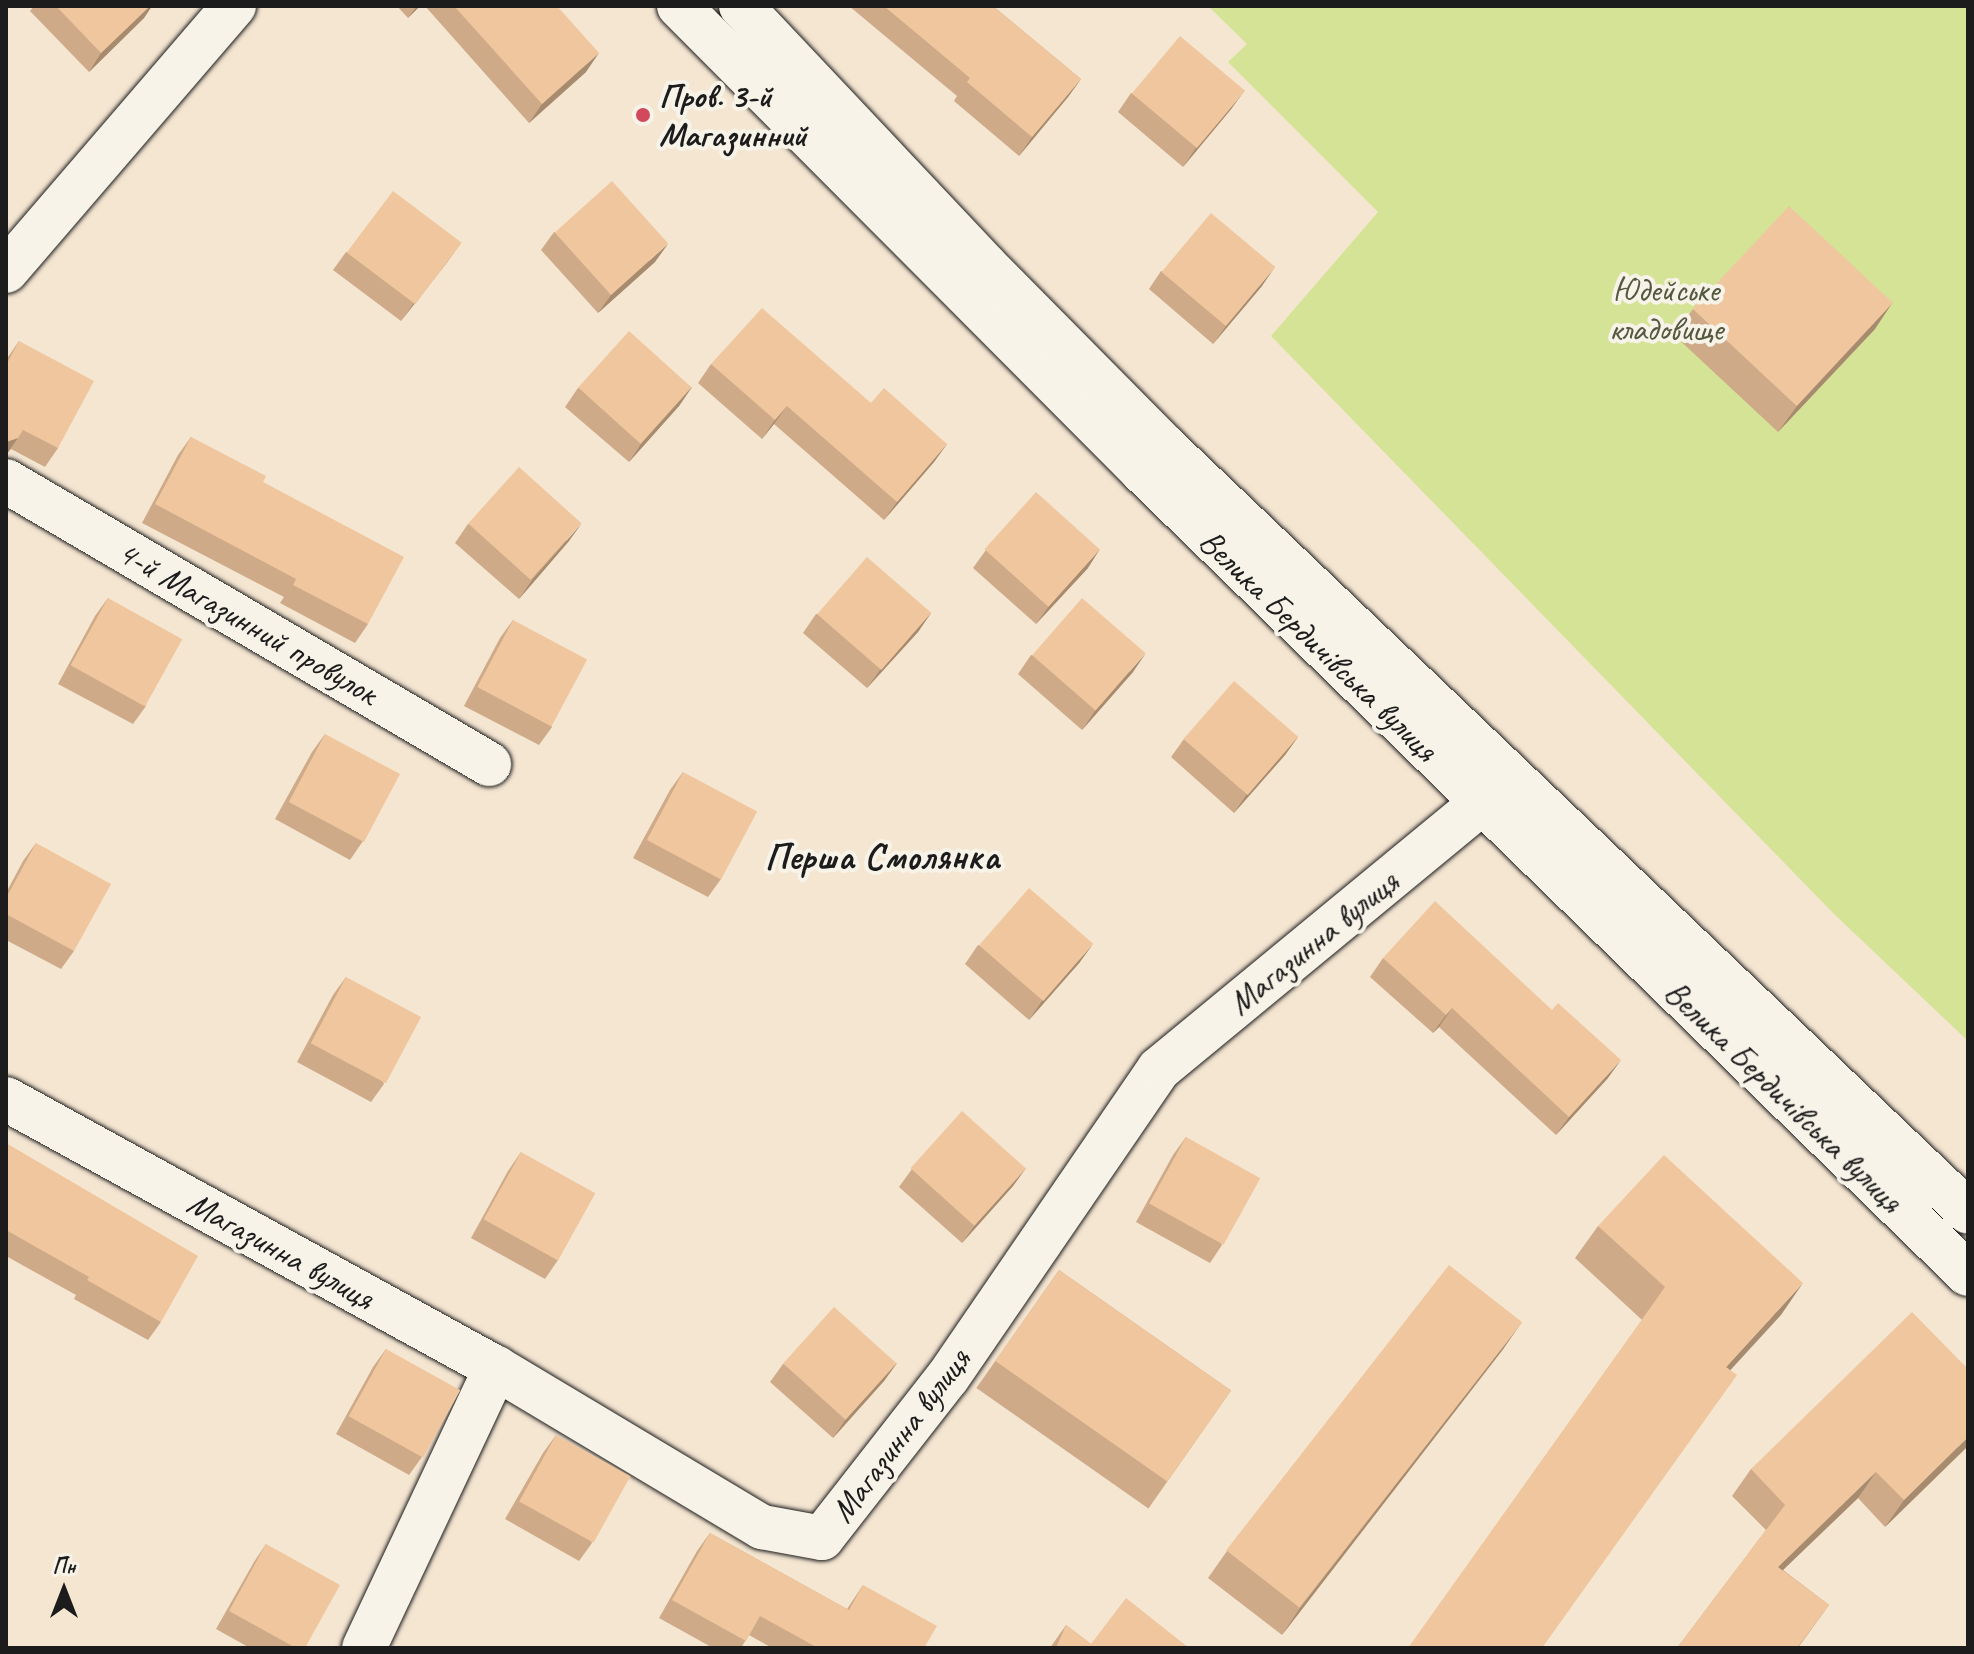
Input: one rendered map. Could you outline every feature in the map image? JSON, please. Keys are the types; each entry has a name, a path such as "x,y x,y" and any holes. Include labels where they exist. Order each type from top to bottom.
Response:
{"main road":[{"path":"6,271 234,6"},
{"name":"Велика Бердичівська вулиця","path":"679,6 1142,471 1481,804 1968,1274"},
{"name":"Велика Бердичівська вулиця","path":"741,6 986,266 1164,446 1968,1212"},
{"name":"4-й Магазинний провулок","path":"6,481 489,764"},
{"name":"Магазинна вулиця","path":"6,1099 496,1368 762,1527 822,1538 948,1377 1159,1069 1481,804"},
{"path":"364,1648 496,1368"}],"green space":[{"name":"Юдейське кладовище","path":"1208,6 1968,6 1968,1041 1834,914 1271,336 1378,212 1228,62 1247,44"}],"building":[{"path":"56,6 150,6 101,53"},
{"path":"454,6 557,6 599,53 542,104"},
{"path":"884,6 993,6 1081,79 1032,137 967,82 970,78"},
{"path":"1180,36 1245,91 1197,148 1132,93"},
{"path":"612,181 668,243 611,295 555,233"},
{"path":"393,191 462,243 415,304 347,252"},
{"path":"1789,206 1893,303 1797,406 1693,309"},
{"path":"1211,213 1275,267 1226,326 1162,272"},
{"path":"762,308 871,403 884,388 947,444 897,502 787,406 775,420 711,364"},
{"path":"629,331 691,387 641,444 578,387"},
{"path":"19,341 94,381 58,448 23,430 18,438 6,442 6,365"},
{"path":"191,437 266,476 263,482 404,557 368,624 293,585 296,579 155,504"},
{"path":"519,467 581,523 531,580 468,523"},
{"path":"1036,492 1100,550 1048,607 984,549"},
{"path":"867,557 931,613 881,670 817,614"},
{"path":"108,598 182,639 145,707 71,665"},
{"path":"1082,598 1145,653 1096,710 1032,655"},
{"path":"513,620 587,659 551,727 477,687"},
{"path":"1234,681 1298,737 1248,795 1183,739"},
{"path":"325,734 400,774 364,842 289,802"},
{"path":"683,772 757,811 721,879 647,840"},
{"path":"36,843 111,884 74,951 6,914 6,898"},
{"path":"1029,888 1093,944 1043,1001 979,945"},
{"path":"1435,901 1552,1010 1558,1003 1621,1060 1569,1117 1452,1008 1446,1015 1383,958"},
{"path":"346,977 421,1017 386,1083 311,1043"},
{"path":"962,1111 1026,1169 974,1226 910,1168"},
{"path":"1186,1137 1260,1178 1223,1245 1149,1203"},
{"path":"6,1143 198,1256 161,1322 6,1230"},
{"path":"521,1152 595,1193 558,1261 484,1219"},
{"path":"1664,1155 1803,1283 1726,1367 1737,1375 1542,1648 1408,1648 1665,1287 1598,1226"},
{"path":"1449,1265 1522,1322 1299,1608 1226,1550"},
{"path":"1059,1270 1231,1390 1167,1481 995,1361"},
{"path":"834,1307 896,1363 846,1420 783,1363"},
{"path":"1912,1312 1968,1369 1968,1437 1904,1500 1876,1472 1778,1567 1829,1605 1797,1648 1677,1648 1785,1505 1751,1469"},
{"path":"386,1349 460,1390 423,1458 349,1416"},
{"path":"556,1435 630,1476 593,1543 519,1501"},
{"path":"710,1533 849,1610 863,1585 937,1626 924,1648 818,1648 760,1616 746,1641 672,1600"},
{"path":"266,1544 340,1585 305,1648 296,1648 229,1611"},
{"path":"1126,1598 1189,1648 1056,1648 1066,1625 1091,1644"}],"place":[{"name":"Пров. 3-й Магазинний","path":"643,115"}],"district":[{"name":"Перша Смолянка","path":"882,857"}]}
